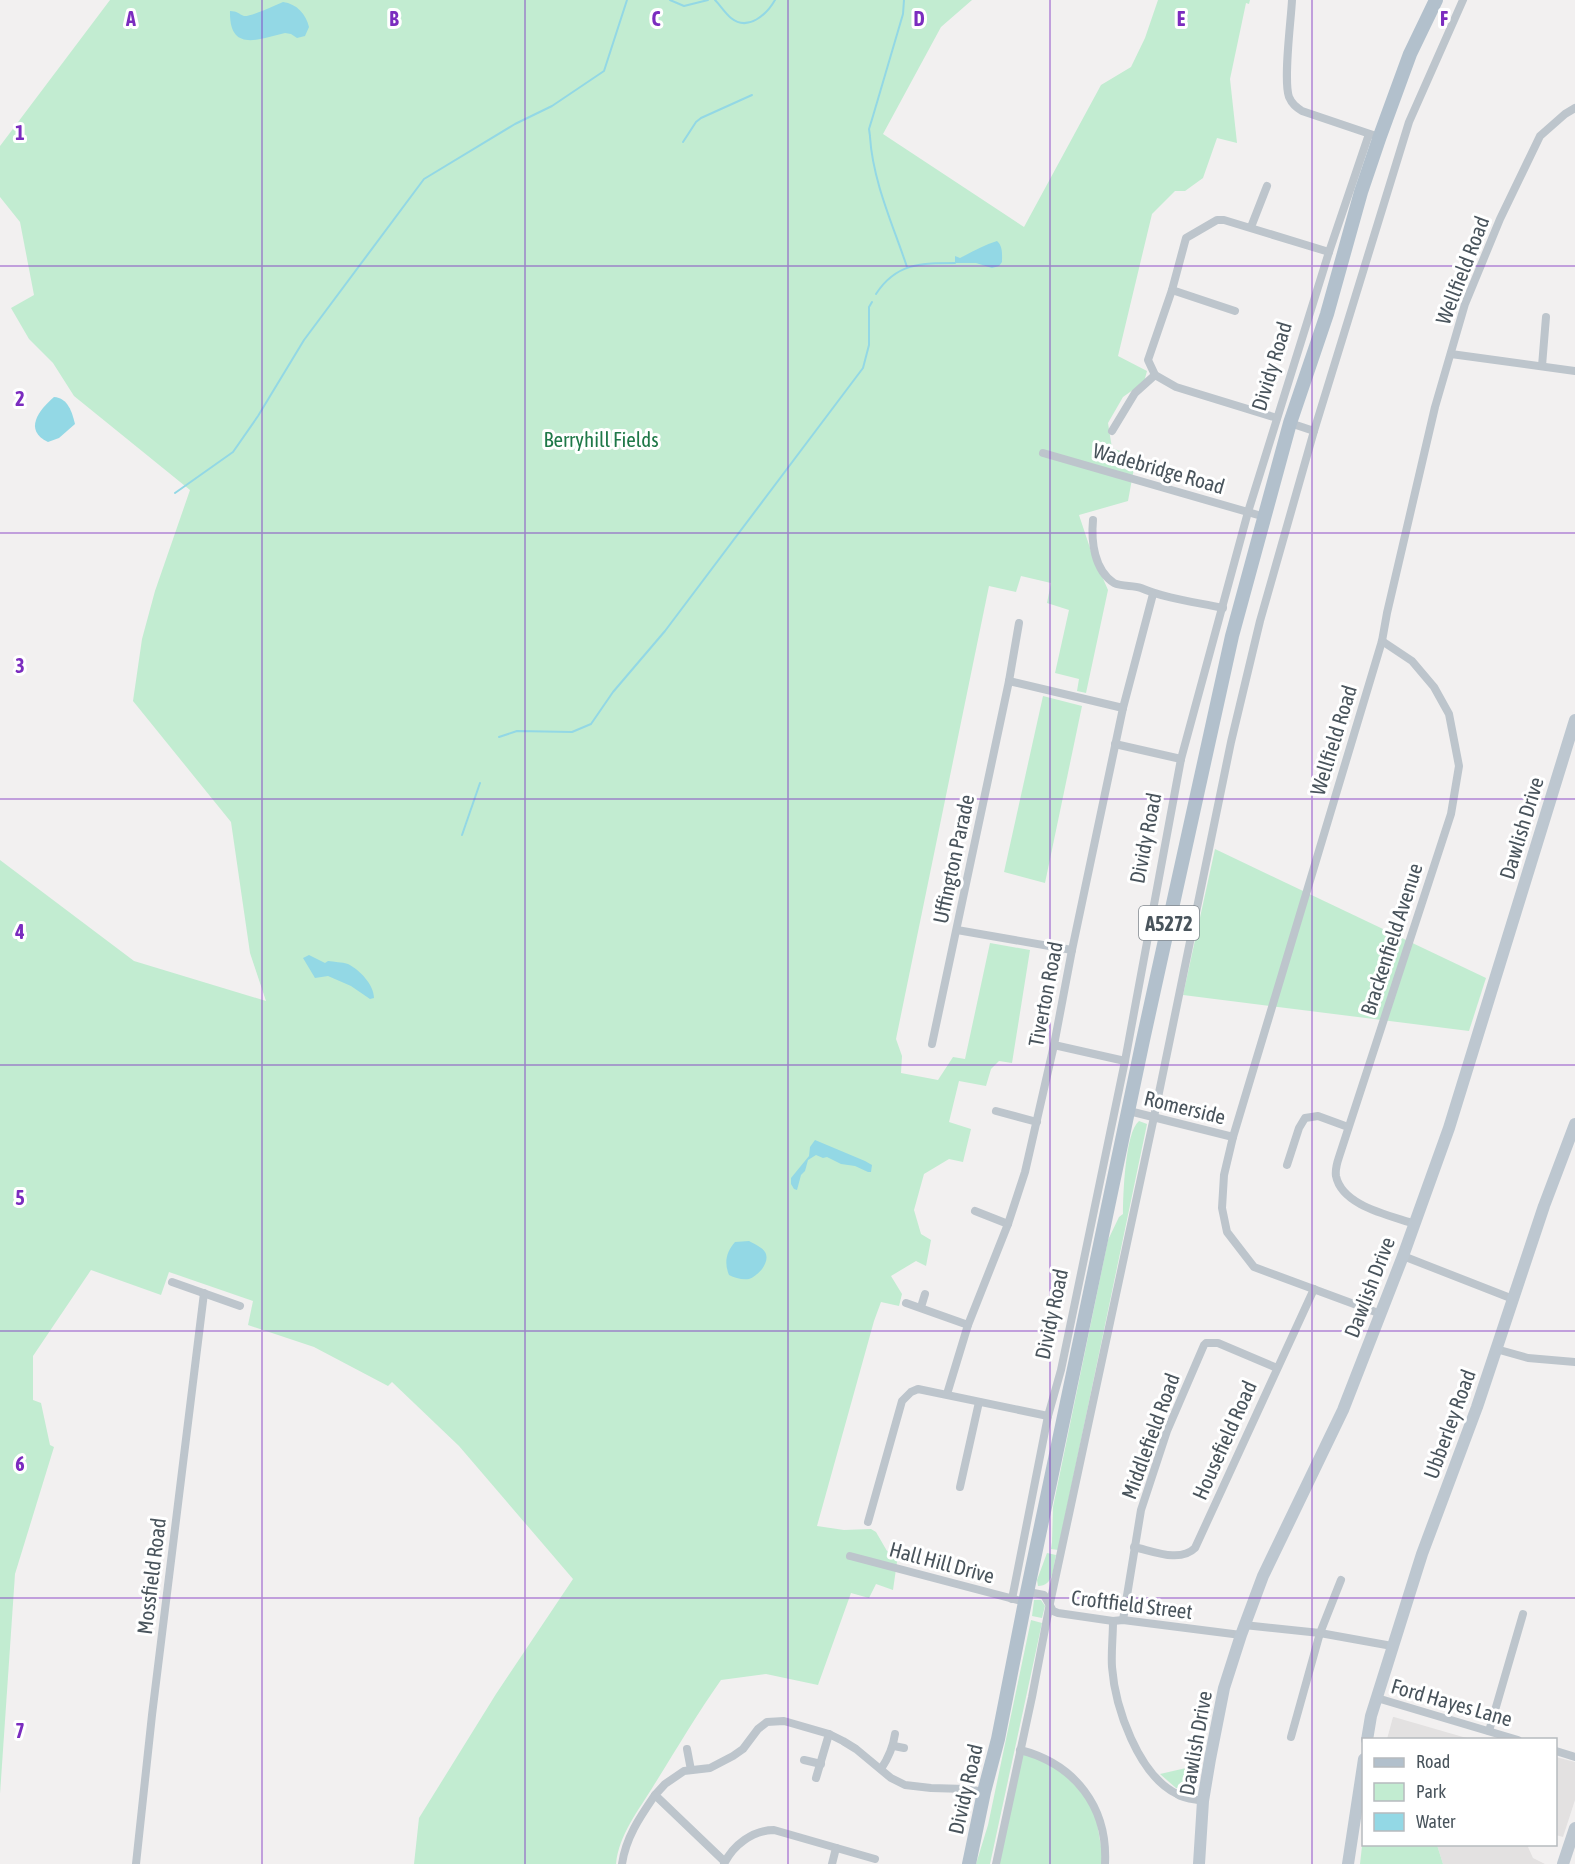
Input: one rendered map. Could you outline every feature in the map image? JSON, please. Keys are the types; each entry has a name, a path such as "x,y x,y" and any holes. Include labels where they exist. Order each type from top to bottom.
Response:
{"main road":[{"name":"Dividy Road","path":"969,1864 998,1739 1021,1598 1232,636 1265,517 1283,420 1327,315 1361,192 1374,135 1436,0"}],"street":[{"path":"1292,0 1287,78 1290,98 1294,105 1302,111 1374,135"},
{"path":"996,1864 1239,708 1260,621 1314,431 1409,122 1463,0"},
{"name":"Wellfield Road","path":"1380,1314 1254,1267 1227,1232 1222,1208 1224,1175 1233,1137 1382,641 1435,407 1465,304 1500,219 1540,136 1575,108"},
{"name":"Dividy Road","path":"1021,1598 1048,1416 1060,1370 1125,1061 1181,759 1248,512 1283,420 1329,252 1374,135"},
{"path":"1251,227 1267,186"},
{"path":"1283,420 1176,387 1155,375 1148,360 1172,290 1186,238 1217,220 1224,220 1329,252"},
{"path":"1172,290 1235,310"},
{"path":"1542,366 1546,316"},
{"path":"1451,354 1575,371"},
{"path":"1112,431 1135,393 1155,375"},
{"name":"Dividy Road","path":"1283,420 1314,431"},
{"name":"Wadebridge Road","path":"1043,453 1265,517"},
{"path":"1094,520 1093,543 1102,570 1116,584 1139,587 1153,594 1223,608"},
{"name":"Tiverton Road","path":"947,1394 968,1325 1008,1224 1025,1172 1054,1045 1115,744 1153,594"},
{"name":"Uffington Parade","path":"932,1044 1010,681 1019,623"},
{"name":"Brackenfield Avenue","path":"1382,641 1412,661 1434,687 1449,714 1459,766 1451,814 1338,1157 1335,1174 1340,1187 1354,1202 1414,1224"},
{"path":"1010,681 1123,708"},
{"name":"Dawlish Drive","path":"1199,1864 1203,1801 1224,1688 1243,1630 1268,1565 1343,1410 1403,1256 1452,1118 1575,722"},
{"path":"1115,744 1181,759"},
{"path":"957,930 1072,950"},
{"path":"1054,1045 1125,1061"},
{"path":"996,1111 1037,1122"},
{"name":"Romerside","path":"1129,1112 1233,1137"},
{"path":"1287,1165 1299,1128 1305,1118 1318,1116 1348,1127"},
{"name":"Ubberley Road","path":"1367,1738 1371,1716 1422,1554 1477,1407 1544,1206 1575,1124"},
{"path":"975,1211 1008,1224"},
{"path":"1403,1256 1513,1299"},
{"path":"172,1282 240,1306"},
{"name":"Housefield Road","path":"1134,1547 1175,1556 1190,1554 1195,1548 1314,1289"},
{"name":"Mossfield Road","path":"136,1864 204,1293"},
{"path":"921,1307 925,1294"},
{"path":"906,1303 968,1325"},
{"name":"Middlefield Road","path":"1123,1620 1141,1510 1167,1431 1206,1343 1218,1342 1277,1368"},
{"path":"1496,1349 1528,1358 1575,1362"},
{"path":"868,1522 902,1401 911,1392 918,1389 947,1394 1048,1416"},
{"path":"960,1487 979,1402"},
{"name":"Hall Hill Drive","path":"850,1556 1021,1598"},
{"path":"1291,1737 1320,1633 1341,1580"},
{"name":"Croftfield Street","path":"1021,1598 1044,1595 1053,1611 1058,1613 1113,1621 1320,1633 1392,1646"},
{"path":"1488,1731 1523,1614"},
{"path":"1113,1621 1114,1686 1125,1724 1136,1748 1152,1773 1168,1789 1187,1798 1203,1801"},
{"name":"Ford Hayes Lane","path":"1377,1698 1511,1738"},
{"path":"622,1864 625,1848 633,1829 665,1784 674,1776 691,1770 710,1768 733,1756 743,1749 758,1729 767,1722 784,1721 829,1734 856,1749 891,1778 904,1785 984,1792"},
{"path":"816,1778 829,1734"},
{"path":"881,1769 894,1746 895,1734"},
{"path":"894,1746 904,1748"},
{"path":"687,1749 691,1770"},
{"path":"1020,1750 1033,1753 1053,1763 1067,1773 1087,1794 1103,1832 1105,1864"},
{"path":"1557,1751 1575,1757"},
{"path":"804,1760 821,1764"},
{"path":"1348,1864 1362,1772"},
{"path":"655,1795 724,1863 737,1846 762,1830 774,1830 874,1862 878,1848"},
{"path":"1563,1864 1575,1828"},
{"path":"832,1864 836,1848"}],"shaded area":[{"path":"1394,1717 1467,1738 1387,1738"},
{"path":"1557,1757 1575,1762 1575,1800 1563,1837 1557,1835"},
{"path":"1437,1846 1528,1846 1533,1858 1545,1864 1443,1864"}],"green space":[{"name":"Berryhill Fields","path":"110,0 972,0 941,27 883,134 1024,227 1101,85 1131,67 1145,38 1158,0 1250,0 1249,4 1246,3 1230,79 1237,143 1217,138 1203,178 1185,191 1175,191 1152,214 1118,356 1147,371 1144,382 1123,397 1108,423 1112,448 1136,457 1128,501 1079,515 1108,590 1086,693 1077,691 1079,679 1055,673 1069,610 1047,603 1051,583 1021,576 1016,592 989,586 896,1039 902,1056 901,1073 938,1080 953,1057 965,1059 990,943 1030,950 1012,1063 999,1061 991,1069 986,1086 959,1081 949,1122 971,1129 963,1162 949,1159 924,1174 914,1210 921,1234 931,1240 926,1266 916,1261 891,1276 902,1294 899,1306 881,1302 817,1526 844,1530 871,1529 876,1532 887,1551 898,1555 893,1590 876,1584 869,1598 851,1593 818,1685 766,1674 721,1680 630,1823 621,1843 616,1864 414,1864 419,1818 496,1694 573,1579 459,1446 392,1382 388,1386 314,1347 248,1325 253,1301 169,1272 161,1295 91,1270 33,1356 33,1400 41,1403 50,1445 54,1447 15,1574 0,1794 0,860 134,961 266,1001 250,953 231,822 133,701 142,639 155,591 190,490 74,396 53,363 29,339 11,308 34,295 20,222 0,197 0,146"},
{"path":"1043,696 1082,706 1045,883 1004,872"},
{"path":"1215,849 1486,978 1469,1031 1183,995"},
{"path":"1139,1121 1147,1124 1058,1550 1051,1549 1053,1507 1108,1240 1119,1217 1123,1214 1128,1151 1134,1127"},
{"path":"1047,1553 1056,1555 1053,1571 1047,1583 1038,1586 1037,1580"},
{"path":"1034,1600 1041,1600 1045,1606 1042,1618 1032,1616"},
{"path":"1031,1620 1042,1623 990,1864 976,1864 988,1825"},
{"path":"1020,1750 1053,1763 1094,1805 1104,1864 995,1864"},
{"path":"1199,1765 1197,1785 1187,1791 1176,1788 1160,1774"},
{"path":"1362,1846 1437,1846 1443,1864 1360,1864"}],"water":[{"path":"283,2 297,7 306,18 309,27 305,36 297,38 285,33 247,40 235,33 231,24 230,11 247,16"},
{"path":"997,241 1002,254 1002,262 999,266 992,268 976,263 955,263 955,256 960,258"},
{"path":"54,397 66,403 71,410 75,424 59,438 48,442 40,437 35,426 39,414"},
{"path":"309,955 325,963 328,961 341,962 353,967 369,983 374,998 370,999 351,986 328,976 315,978 303,958"},
{"path":"815,1140 872,1165 871,1172 816,1155 808,1160 797,1190 794,1189 791,1178 809,1156 810,1147"},
{"path":"749,1241 765,1252 766,1260 763,1268 749,1279 729,1275 726,1262 730,1250 735,1242"}],"waterway":[{"path":"175,493 233,452 258,416 304,340 424,179 515,124 552,106 604,71 627,0"},
{"path":"670,0 684,6 708,0"},
{"path":"715,0 731,18 744,23 762,16 775,0"},
{"path":"870,136 869,129 903,14 904,0"},
{"path":"683,142 701,118 752,95"},
{"path":"870,137 879,187 907,267"},
{"path":"876,294 892,276 910,267 931,263 955,263"},
{"path":"499,737 517,731 572,732 591,724 613,692 665,631 863,368 869,345 869,307 872,302"},
{"path":"462,835 480,783"}]}
